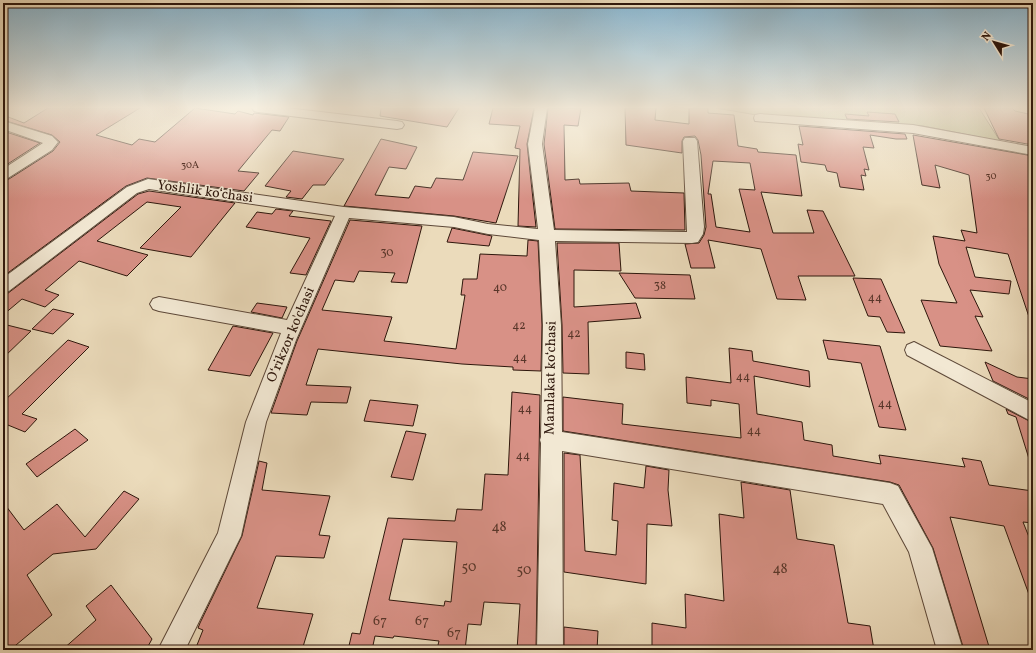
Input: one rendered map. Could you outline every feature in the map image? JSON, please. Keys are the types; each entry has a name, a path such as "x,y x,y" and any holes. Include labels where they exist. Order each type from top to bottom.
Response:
{"street":[{"path":"3,175 47,147 51,142 47,138"},
{"name":"Mamlakat koʻchasi","path":"536,138 535,144 547,235 552,325 550,440 550,650"},
{"path":"965,138 1033,151"},
{"path":"344,212 454,222 488,229 547,235 692,238 695,234 696,227 690,141"},
{"name":"Yoshlik koʻchasi","path":"3,287 132,190 148,184 344,212"},
{"name":"Oʻrikzor ko'chasi","path":"171,650 228,536 256,422 293,328 344,212"},
{"path":"159,304 293,328"},
{"path":"914,350 1033,413"},
{"path":"550,440 890,494 920,548 950,650"}],"green space":[{"path":"987,138 998,138 1000,141"}],"building":[{"path":"3,138 26,138 40,143 3,167"},
{"path":"56,138 109,138 132,145 139,139 155,142 159,138 265,138 238,171 259,173 244,191 147,178 126,186 5,275 3,274 3,180 9,179 53,151 60,142"},
{"path":"517,138 528,138 527,144 536,227 518,226 520,149 515,148"},
{"path":"545,138 564,138 565,180 579,179 580,184 629,183 631,191 684,193 685,230 555,229 544,144"},
{"path":"626,138 683,138 682,153 626,145"},
{"path":"697,138 737,138 738,146 757,149 758,152 796,155 802,196 761,192 773,233 814,233 807,210 823,211 855,276 798,276 806,300 777,299 761,249 708,240 715,268 691,268 685,244 699,243 704,235 706,227 701,155","holes":["713,161 750,163 755,190 739,189 750,232 716,227 711,194 708,194"]},
{"path":"802,138 871,138 874,148 863,147 869,170 864,169 866,176 861,175 864,190 840,187 837,173 827,171 825,165 801,162 798,144 803,145"},
{"path":"914,138 933,138 1033,156 1033,320 1030,320 1008,254 966,247 975,277 1011,281 1009,294 970,290 983,317 975,316 992,351 940,346 921,300 957,303 939,264 933,236 965,241 961,230 977,233 969,175 935,165 940,188 922,185"},
{"path":"1033,138 1033,145 999,139"},
{"path":"381,139 417,147 406,169 389,167 375,195 409,198 415,186 431,188 436,178 463,180 473,152 518,156 496,223 454,216 344,206"},
{"path":"293,151 344,159 325,185 313,185 302,199 286,197 291,191 265,186"},
{"path":"149,191 235,203 191,257 140,248 181,207 147,202 97,241 148,255 127,276 79,261 45,290 59,295 45,307 22,299 3,315 3,297 138,194"},
{"path":"276,209 293,211 289,216 331,221 306,275 290,273 310,238 246,227 257,212 272,214"},
{"path":"350,220 422,226 407,283 391,282 395,273 359,271 354,282 335,280 322,310 392,317 384,341 456,349 465,295 461,295 463,279 477,279 480,254 527,256 528,240 538,241 542,325 541,371 513,370 513,367 462,364 318,349 306,385 351,387 347,403 311,402 307,415 271,413 297,341"},
{"path":"452,228 492,236 489,246 447,242"},
{"path":"557,243 619,243 621,271 574,270 574,307 636,303 641,318 588,322 589,374 563,373 562,325"},
{"path":"619,273 690,275 695,299 635,298"},
{"path":"853,278 881,279 905,333 887,332 880,317 868,316"},
{"path":"257,303 287,307 282,318 251,312"},
{"path":"53,309 74,314 53,334 32,329"},
{"path":"3,324 31,331 3,358"},
{"path":"233,326 273,333 250,376 208,370"},
{"path":"68,340 89,347 22,414 37,419 25,432 3,423 3,402"},
{"path":"823,340 880,346 906,430 879,427 861,363 828,359"},
{"path":"729,348 752,351 753,361 809,371 810,387 754,376 757,414 802,422 804,440 832,445 833,456 881,464 879,455 965,467 962,458 981,461 989,485 1033,491 1033,523 1023,522 1033,547 1033,600 1031,600 1004,526 950,517 990,650 964,650 933,548 899,485 890,482 563,431 563,397 623,404 622,424 741,438 739,404 711,400 711,406 687,403 686,377 731,383"},
{"path":"626,352 644,354 645,370 626,368"},
{"path":"985,362 1017,377 1033,379 1033,401 993,381"},
{"path":"512,392 540,395 536,650 517,650 520,604 484,602 481,625 468,624 465,650 437,649 439,641 394,636 393,638 375,636 372,650 348,650 352,633 360,634 388,518 455,521 457,509 482,510 485,474 508,475","holes":["403,539 457,542 451,602 445,601 444,606 389,600"]},
{"path":"370,400 418,405 413,426 364,421"},
{"path":"1006,409 1033,423 1033,461 1030,462 1016,417 1008,414"},
{"path":"75,429 88,440 37,477 26,464"},
{"path":"406,431 426,434 413,480 391,477"},
{"path":"564,453 580,455 585,551 616,555 618,521 612,520 614,483 644,488 646,466 669,470 668,490 672,526 647,524 646,584 564,572"},
{"path":"259,461 267,463 262,490 330,496 319,535 330,536 324,558 276,556 257,608 313,614 302,650 195,650 203,630 198,628 200,623 242,536"},
{"path":"741,482 790,490 797,539 834,545 848,623 870,626 874,650 664,650 652,648 652,623 686,628 685,594 724,601 719,514 744,518"},
{"path":"124,491 139,499 96,549 53,554 27,575 52,615 10,650 3,650 3,502 24,530 57,504 85,537"},
{"path":"111,585 152,639 146,650 62,650 96,620 86,606"},
{"path":"564,627 598,631 597,650 564,650"}]}
